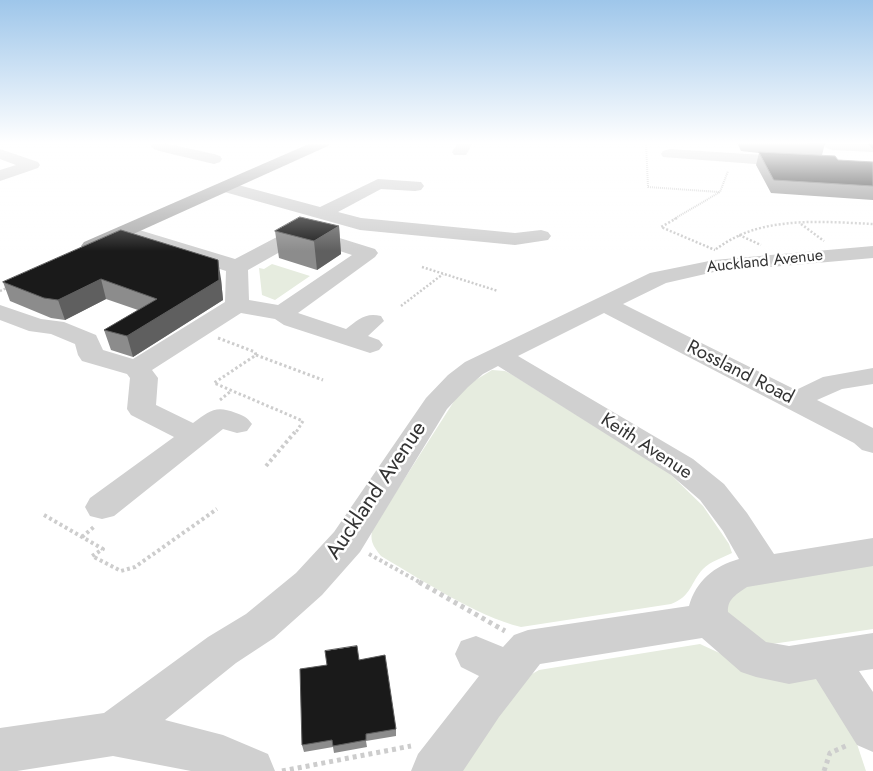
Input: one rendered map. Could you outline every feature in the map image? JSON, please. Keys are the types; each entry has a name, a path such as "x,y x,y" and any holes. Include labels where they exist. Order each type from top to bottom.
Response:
{"main road":[{"path":"74,254 244,179"}],"street":[{"path":"321,214 378,184 415,186"},
{"path":"227,187 360,224 515,239 541,236"},
{"path":"126,232 237,267 301,232 368,253 282,313"},
{"name":"Auckland Avenue","path":"113,734 222,650 267,620 309,584 347,542 436,404 463,376 474,368 606,306 658,278 714,266 872,253"},
{"path":"236,305 237,267"},
{"path":"137,368 236,305 282,313 293,320 360,342 372,321"},
{"name":"Rossland Road","path":"606,306 865,436 873,443"},
{"path":"0,312 38,326 59,328 87,340 90,355 137,368 144,378 141,409 196,436"},
{"name":"Keith Avenue","path":"498,356 682,467 718,500 735,522 764,569"},
{"path":"796,401 821,386 842,380 873,376"},
{"path":"102,507 220,417 238,424"},
{"path":"873,552 738,574 718,587 708,604 709,620 756,659 788,665 873,651"},
{"path":"424,758 504,657 709,620"},
{"path":"827,660 863,737"},
{"path":"0,751 113,734 180,744 223,758 251,771"}],"path":[{"path":"648,179 648,187 720,192"},
{"path":"715,250 661,227 720,192 725,179"},
{"name":"Auckland Avenue","path":"707,254 738,235 770,227 838,222 873,224"},
{"path":"422,267 498,291"},
{"path":"401,306 443,274"},
{"path":"197,330 323,380"},
{"path":"256,355 214,384 303,421 293,436 266,466"},
{"path":"44,515 103,549 92,556 120,571 135,567 217,509"},
{"path":"347,542 498,624 504,657"},
{"path":"824,771 826,756 835,749 863,737"},
{"path":"281,771 424,758"}],"shaded area":[{"path":"272,264 310,276 275,300 262,295 259,268 264,269"},
{"path":"492,370 505,371 511,374 668,472 703,506 729,544 732,553 706,566 687,593 671,604 521,627 486,615 468,606 381,556 372,543 373,528 458,395 469,384"},
{"path":"873,557 873,629 772,644 755,641 725,617 731,586"},
{"path":"700,644 726,656 818,676 855,738 866,771 458,771 520,681 539,670"}],"building":[{"path":"873,179 873,186 774,180"},
{"path":"300,217 339,226 314,241 275,231"},
{"path":"121,230 218,260 219,280 127,336 104,330 157,299 101,279 58,300 44,298 3,282"},
{"path":"357,646 359,660 385,655 396,729 366,734 366,740 333,746 332,740 302,745 300,669 327,665 325,651"}]}
